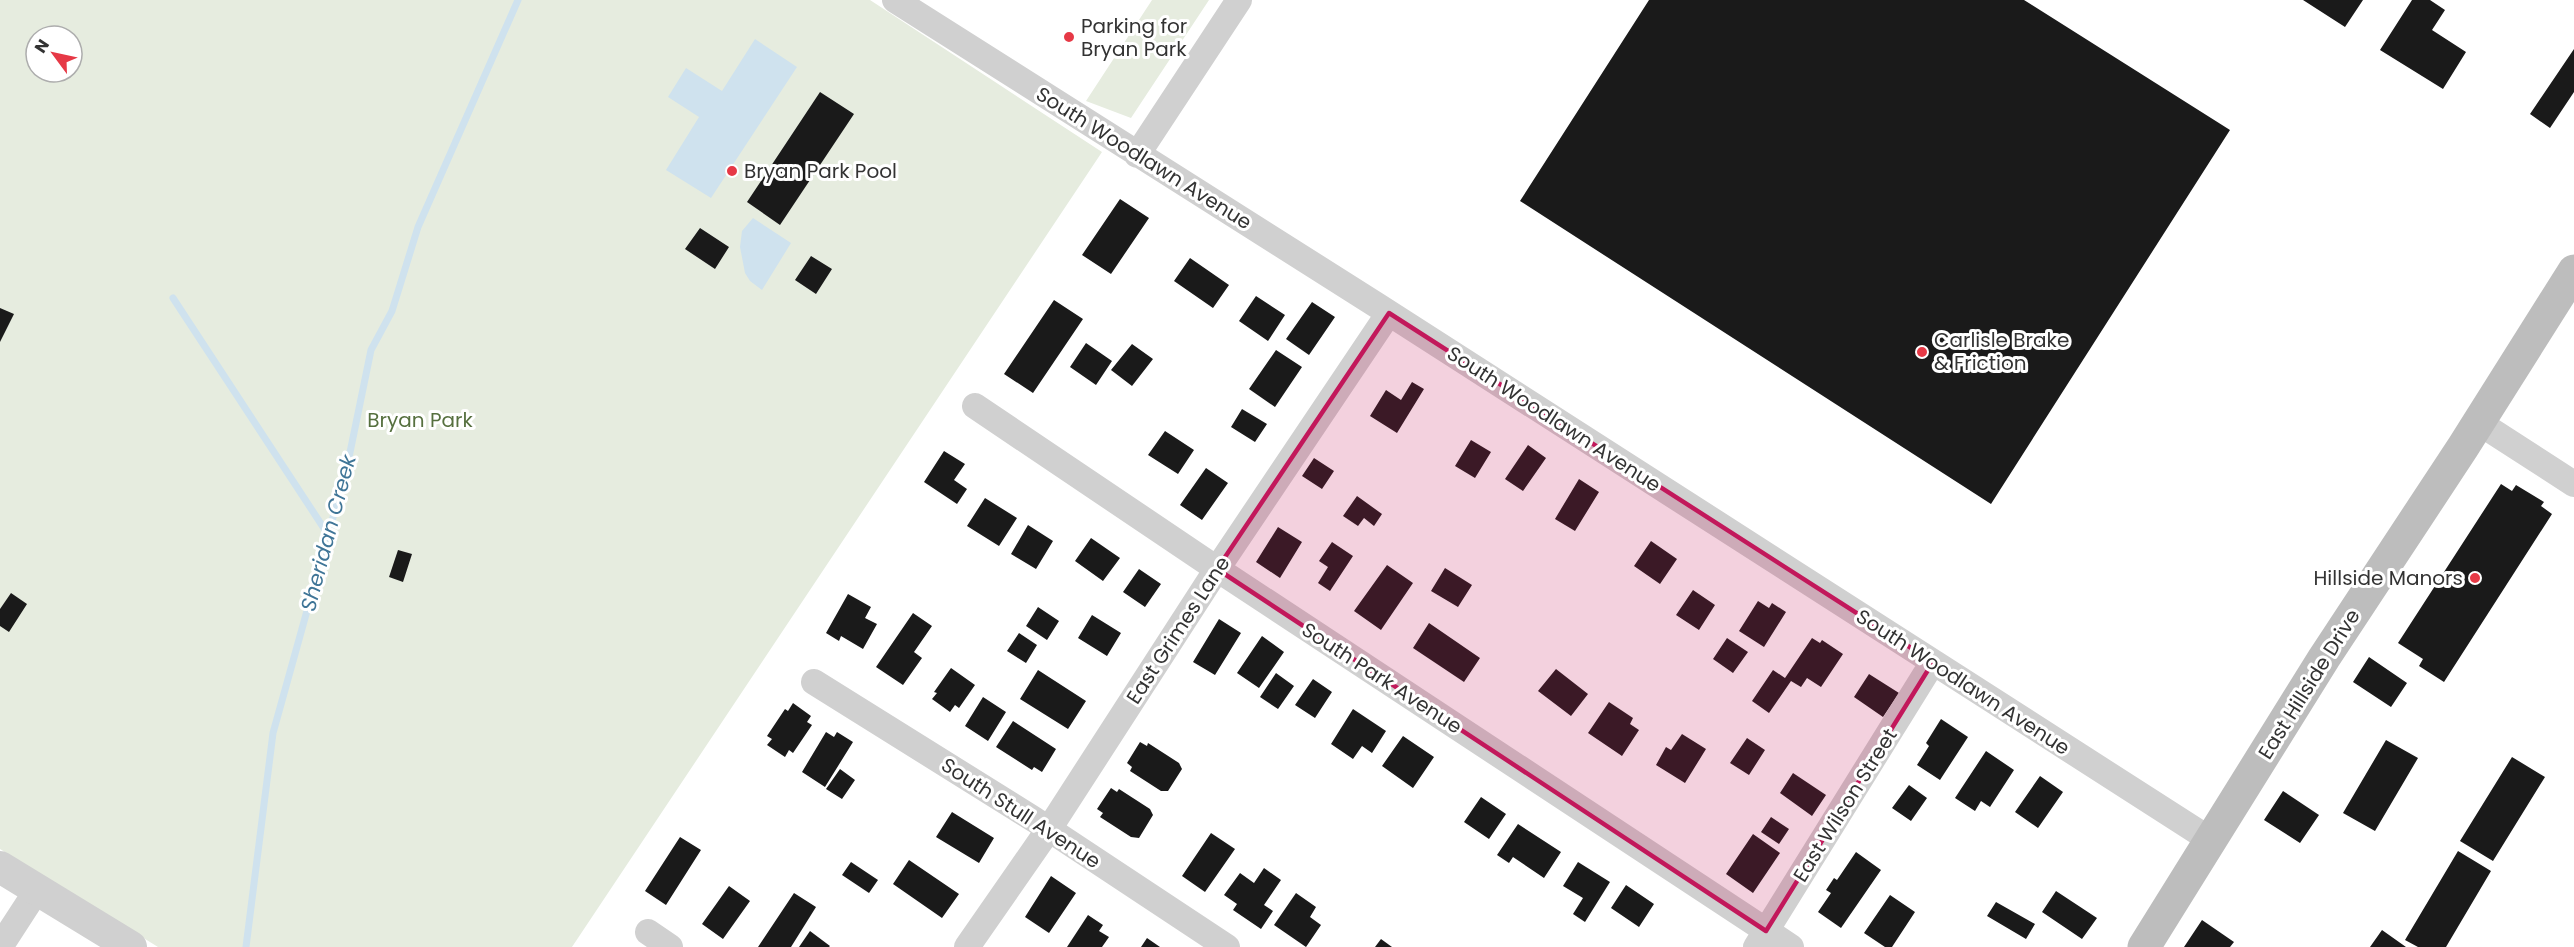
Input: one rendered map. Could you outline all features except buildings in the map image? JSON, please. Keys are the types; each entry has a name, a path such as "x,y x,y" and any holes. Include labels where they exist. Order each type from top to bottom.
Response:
{"main road":[{"name":"East Hillside Drive","path":"2144,947 2324,658 2574,271"}],"street":[{"name":"South Woodlawn Avenue","path":"895,0 1389,313 2212,841"},
{"path":"1137,155 1239,0"},
{"name":"East Grimes Lane","path":"967,947 1049,829 1217,569 1389,313"},
{"name":"South Park Avenue","path":"975,406 1761,939 1791,947"},
{"path":"2478,422 2574,484"},
{"name":"East Wilson Street","path":"1761,939 1933,662"},
{"name":"South Stull Avenue","path":"814,682 1049,829 1227,947"},
{"path":"0,867 131,947"},
{"path":"0,947 37,890"},
{"path":"648,932 670,947"}],"highlighted area":[{"path":"1389,313 1933,662 1766,931 1217,569"}],"green space":[{"name":"Bryan Park","path":"0,0 870,0 1102,152 572,947 158,947 0,849"},
{"path":"1152,0 1209,0 1131,118 1086,101"}],"water":[{"path":"755,39 797,67 711,198 666,170 699,117 668,97 686,68 722,91"},
{"path":"753,218 791,243 762,290 750,281 745,273 740,247 742,231"}],"waterway":[{"name":"Sheridan Creek","path":"246,947 273,733 347,467 371,350 392,311 418,227 518,0"},
{"path":"173,298 327,533"}],"place":[{"name":"Parking for Bryan Park","path":"1069,37"},
{"name":"Bryan Park Pool","path":"732,171"},
{"name":"Carlisle Brake & Friction","path":"1922,352"},
{"name":"Hillside Manors","path":"2475,578"}]}
